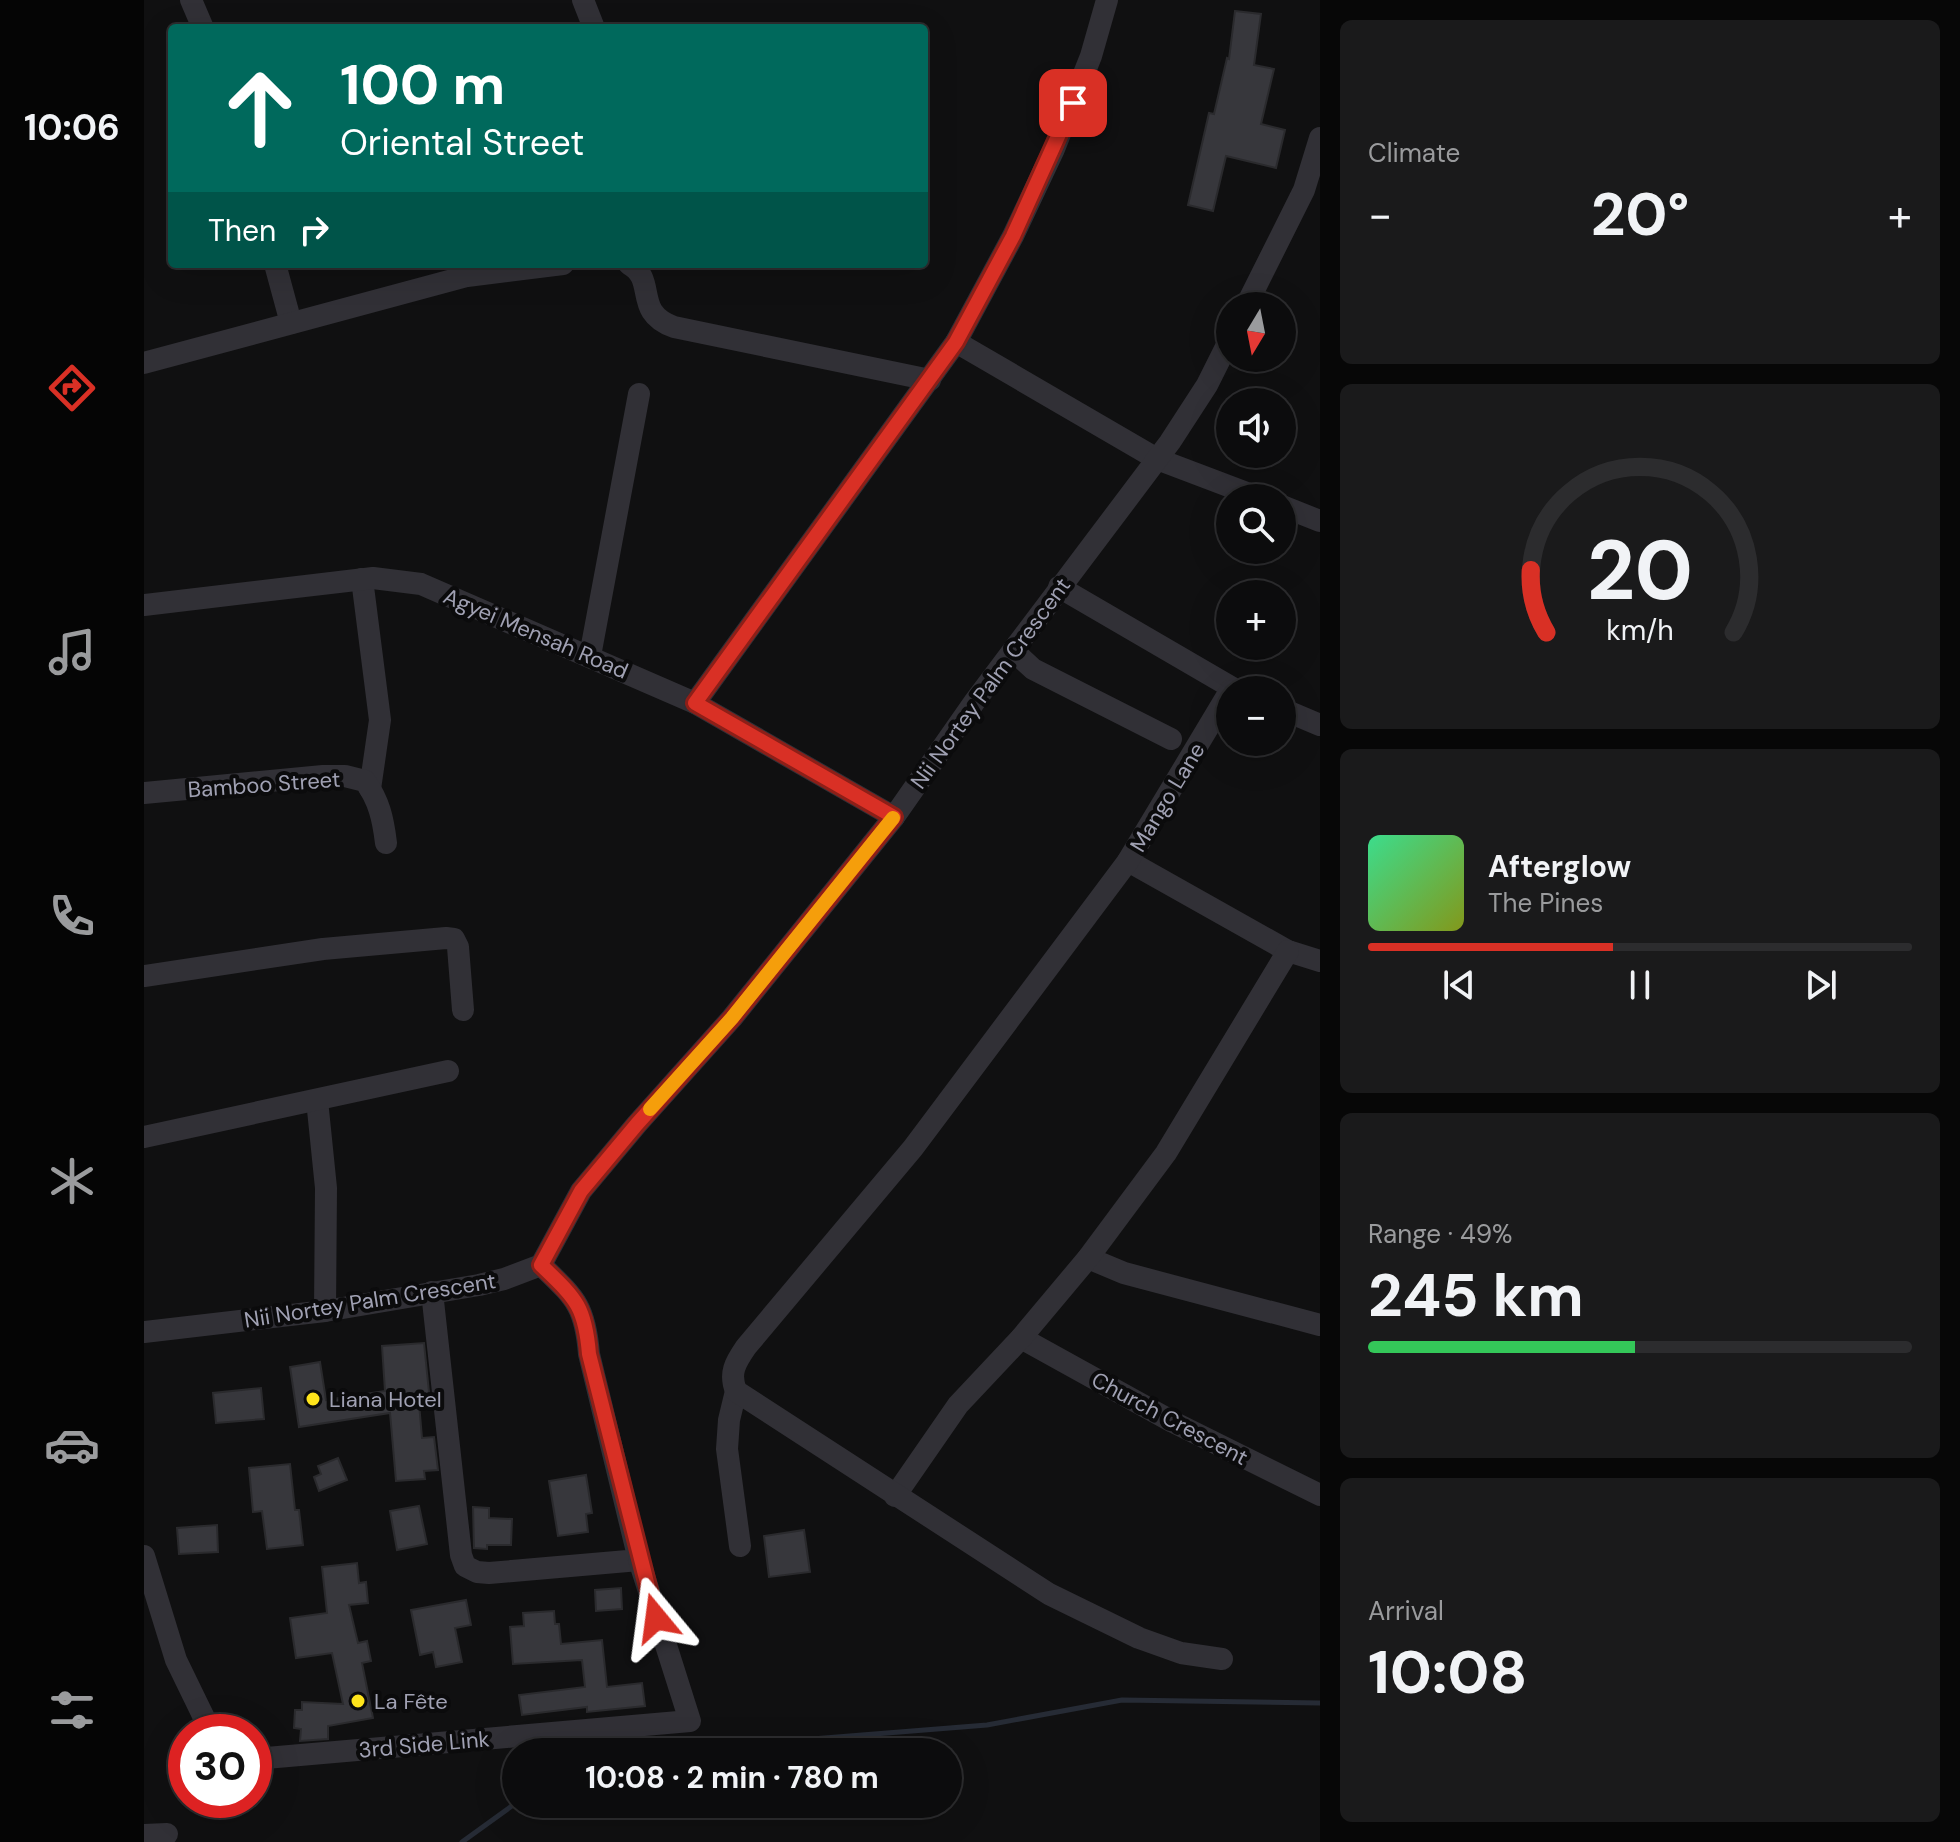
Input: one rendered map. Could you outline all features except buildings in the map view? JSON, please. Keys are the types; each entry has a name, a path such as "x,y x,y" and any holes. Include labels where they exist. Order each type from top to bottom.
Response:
{"street":[{"path":"191,0 201,24"},
{"path":"583,0 592,24"},
{"path":"695,703 956,342 1013,236 1054,149 1091,56 1107,0"},
{"path":"1253,292 1304,190 1320,138"},
{"path":"276,268 291,323"},
{"path":"144,363 467,276 531,268"},
{"path":"635,268 641,274 650,310 658,321 930,380"},
{"path":"956,342 1157,459 1223,484"},
{"name":"Nii Nortey Palm Crescent","path":"144,1332 325,1311 504,1279 541,1265 581,1191 732,1018 894,817 1059,587 1157,459 1216,367"},
{"path":"590,656 639,394"},
{"path":"1296,512 1320,521"},
{"name":"Agyei Mensah Road","path":"144,605 373,578 421,584 695,703 894,817"},
{"path":"362,579 380,720 370,789"},
{"path":"1059,587 1216,680"},
{"path":"1017,645 1019,656 1033,669 1171,739"},
{"path":"1296,715 1320,725"},
{"name":"Mango Lane","path":"740,1546 727,1449 729,1420 736,1391 732,1381 733,1365 913,1148 1128,861 1216,716"},
{"name":"Bamboo Street","path":"144,793 345,776 365,781 370,789 383,817 386,843"},
{"path":"1128,861 1288,951 1320,961"},
{"path":"144,976 323,949 446,938 454,939 458,947 463,1010"},
{"path":"895,1496 958,1405 1021,1338 1088,1258 1166,1153 1288,951"},
{"path":"144,1137 448,1071"},
{"path":"317,1100 326,1188 325,1311"},
{"path":"1088,1258 1124,1273 1320,1325"},
{"path":"432,1292 461,1555 465,1566 489,1573 639,1560 589,1354 587,1326 580,1306 541,1265"},
{"name":"Church Crescent","path":"1021,1338 1173,1422 1320,1495"},
{"path":"736,1391 1049,1594 1139,1638 1181,1653 1222,1659"},
{"path":"144,1556 176,1660 202,1714"},
{"name":"3rd Side Link","path":"272,1757 690,1721 639,1560"},
{"path":"144,1835 167,1834"}],"waterway":[{"path":"824,1738 987,1725 1122,1700 1320,1703"},
{"path":"462,1842 502,1813"}],"slow traffic":[{"path":"650,1109 732,1018 835,894 893,818"}],"place":[{"name":"Liana Hotel","path":"313,1399"},
{"name":"La Fête","path":"358,1701"}],"route":[{"path":"656,1618 589,1354 587,1326 580,1306 541,1265 581,1191 732,1018 894,817 695,703 956,342 1013,236 1073,103"}]}
